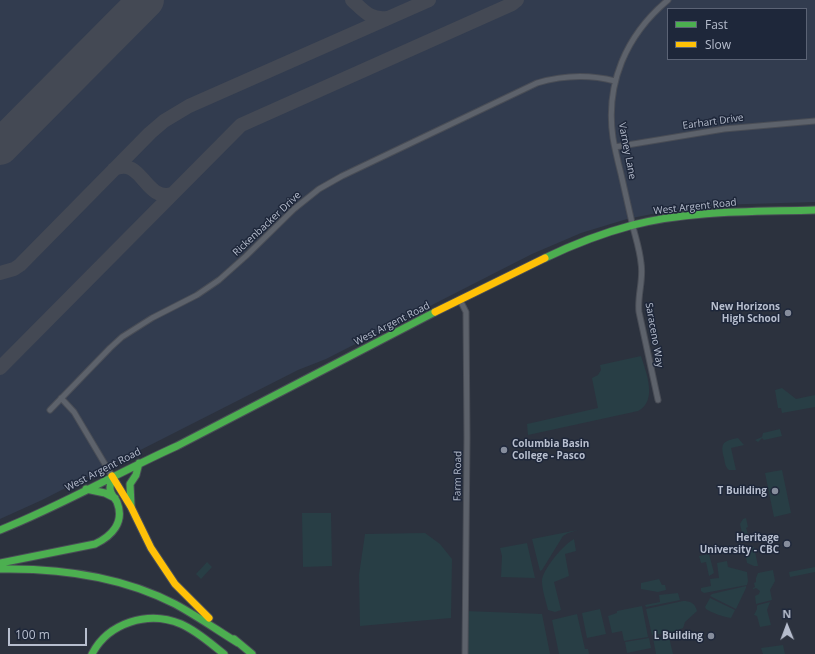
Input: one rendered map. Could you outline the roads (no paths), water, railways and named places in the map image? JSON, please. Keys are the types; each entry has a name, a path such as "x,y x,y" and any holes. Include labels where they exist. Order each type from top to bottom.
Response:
{"main road":[{"name":"West Argent Road","path":"0,530 33,517 112,476 177,446 460,300 567,247 633,225 671,218 714,213 815,210"},
{"path":"131,507 130,484 136,475 139,463"},
{"path":"0,563 89,546 105,540 113,533 119,519 118,505 110,488 112,476"},
{"path":"112,476 131,507 151,548 175,584 201,611 252,654"},
{"path":"86,489 105,493 114,498"},
{"path":"0,569 31,569 68,572 122,584 174,604 201,619 238,643"},
{"path":"92,654 100,640 117,627 136,620 158,618 179,624 198,633 224,654"}],"street":[{"name":"Varney Lane","path":"633,225 615,147 612,124 611,107 615,81 635,35 656,10 668,0"},
{"name":"Rickenbacker Drive","path":"50,410 122,337 152,318 197,295 219,280 294,209 319,189 537,84 561,77 582,76 600,77 615,81"},
{"name":"Earhart Drive","path":"615,147 724,129 815,121"},
{"name":"Saraceno Way","path":"633,225 642,264 638,299 639,312 658,400"},
{"name":"Farm Road","path":"460,300 466,312 467,441 464,654"},
{"path":"61,398 78,417 112,476"}],"place":[{"name":"New Horizons High School","path":"788,313"},
{"name":"Columbia Basin College - Pasco","path":"504,450"},
{"name":"T Building","path":"775,491"},
{"name":"Heritage University - CBC","path":"787,544"},
{"name":"L Building","path":"711,636"}]}
